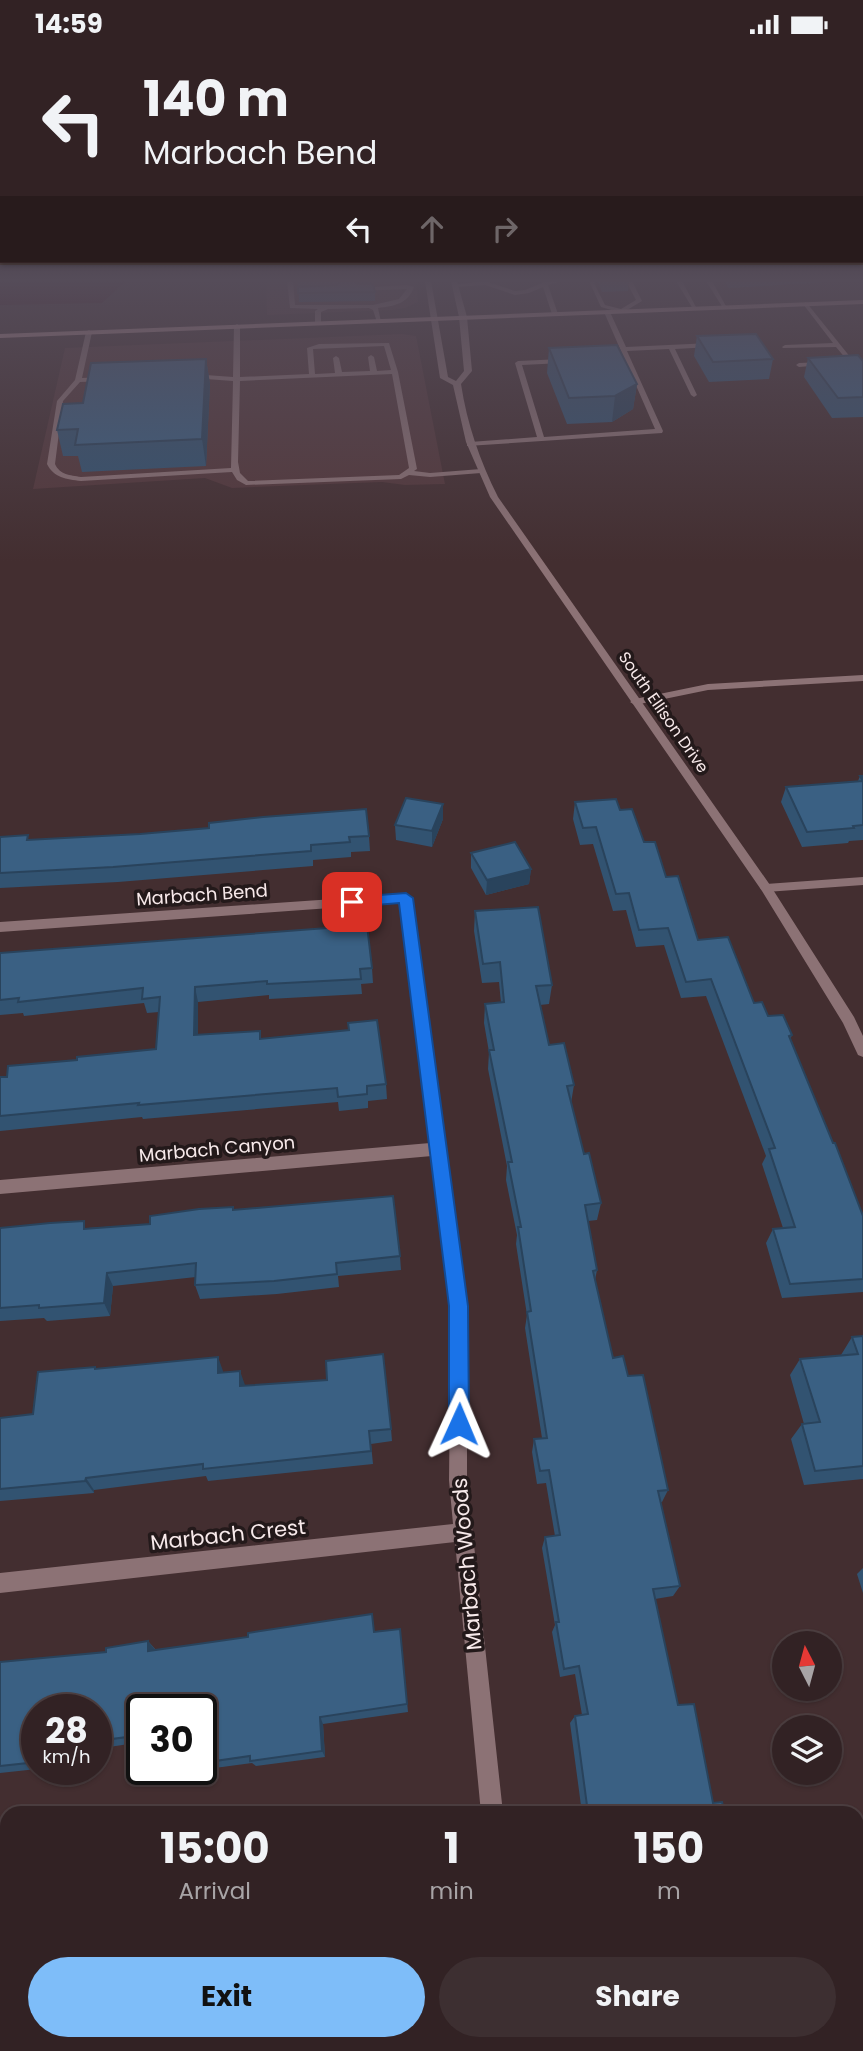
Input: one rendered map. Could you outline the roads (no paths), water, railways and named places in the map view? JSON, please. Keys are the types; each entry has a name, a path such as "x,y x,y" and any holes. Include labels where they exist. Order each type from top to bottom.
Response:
{"street":[{"name":"South Ellison Drive","path":"444,374 444,378 457,384"},
{"name":"South Ellison Drive","path":"465,374 457,384 461,413 470,444 494,497 766,888 849,1021 863,1051"},
{"path":"766,888 863,881"},
{"name":"Marbach Bend","path":"0,927 406,898"},
{"name":"Marbach Woods","path":"406,898 459,1306 458,1480 461,1532 491,1806"},
{"name":"Marbach Canyon","path":"0,1187 438,1149"},
{"name":"Marbach Crest","path":"0,1583 461,1532"}],"lane":[{"path":"79,374 78,380 61,401 51,464 54,471 61,476 81,479 235,470"},
{"path":"236,374 235,470 239,478 246,483 401,477 408,473 413,469 395,374"},
{"path":"188,376 236,379 349,374"},
{"path":"521,374 541,439"},
{"path":"470,444 659,431 635,374"},
{"path":"684,374 694,395"},
{"path":"78,380 119,378"},
{"path":"408,473 430,475 481,471"},
{"path":"635,702 708,687 863,678"}]}
